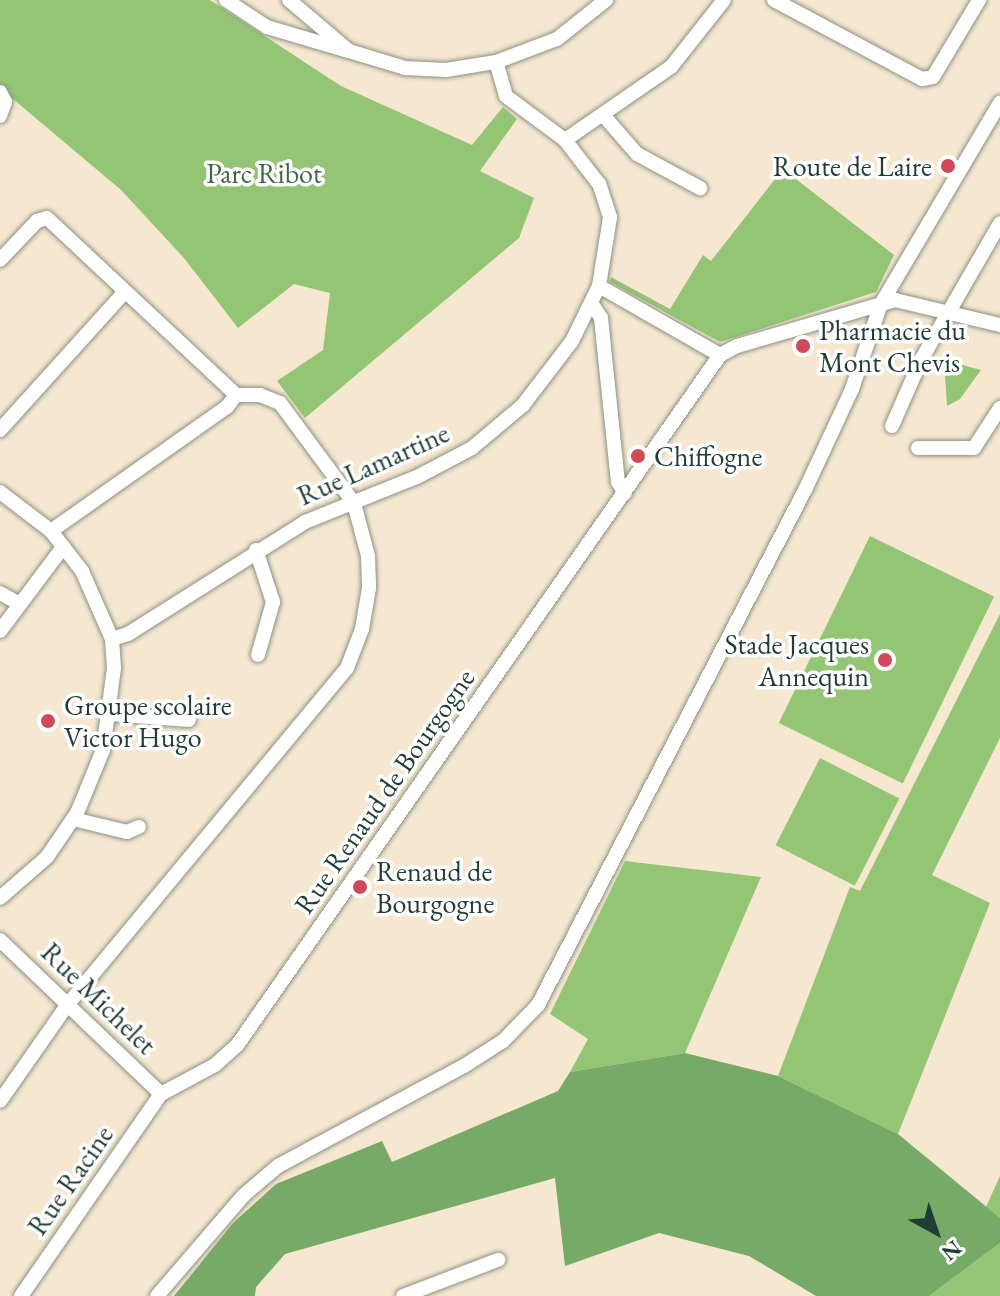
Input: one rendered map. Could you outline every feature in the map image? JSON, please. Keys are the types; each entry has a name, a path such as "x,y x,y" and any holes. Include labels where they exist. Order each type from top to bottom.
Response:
{"street":[{"path":"226,0 267,27 405,68 446,70 496,62 557,39 606,0"},
{"path":"289,0 349,51"},
{"path":"565,140 671,67 724,0"},
{"path":"774,0 922,79 933,77 979,0"},
{"name":"Rue Lamartine","path":"112,639 128,634 256,550 305,522 445,463 492,434 544,379 592,304 599,286 610,217 599,184 565,140 515,106 496,62"},
{"path":"0,92 5,102 0,116"},
{"path":"157,1296 244,1195 278,1166 464,1066 503,1041 538,1005 805,490 852,389 881,304 1000,103"},
{"path":"604,116 637,154 700,188"},
{"path":"0,260 37,221 47,218 236,395 260,395 280,403 354,503 368,556 369,588 362,629 347,668 68,1004 0,1101"},
{"path":"892,426 947,312 999,228"},
{"path":"599,286 720,355 737,346 895,300 1000,325"},
{"path":"0,430 124,293"},
{"path":"592,304 601,318 618,482 625,493"},
{"name":"Rue Renaud de Bourgogne","path":"161,1094 215,1065 238,1044 720,355"},
{"path":"51,531 227,407 236,395"},
{"path":"918,448 974,448 1000,408"},
{"path":"0,492 51,531 100,604 112,639 110,714 93,781 73,819 47,857 0,898"},
{"path":"0,631 63,547"},
{"path":"256,550 266,570 273,602 258,655"},
{"path":"0,593 20,604"},
{"path":"110,714 189,720"},
{"path":"73,819 127,832 139,827"},
{"name":"Rue Michelet","path":"0,940 161,1094"},
{"name":"Rue Racine","path":"21,1296 161,1094"},
{"path":"403,1296 498,1260"}],"green space":[{"name":"Parc Ribot","path":"0,0 210,0 341,86 472,145 503,107 517,119 480,171 534,198 519,238 305,418 277,381 323,350 330,293 294,284 238,328 184,258 121,190 0,88"},
{"path":"783,169 894,255 876,292 720,342 610,282 611,277 670,309 703,255 711,261"},
{"path":"959,364 981,370 960,399 947,406 945,376"},
{"name":"Stade Jacques Annequin","path":"870,536 994,596 903,783 779,723"},
{"path":"1000,614 1000,738 932,875 990,903 898,1134 778,1076 850,887 860,891"},
{"path":"820,758 899,798 855,886 776,845"},
{"path":"625,861 761,877 685,1053 570,1072 588,1039 550,1014"},
{"path":"685,1053 778,1076 898,1134 1000,1218 1000,1243 929,1296 816,1296 749,1256 659,1233 565,1266 555,1178 285,1254 256,1287 255,1296 174,1296 233,1223 276,1184 382,1141 392,1162 558,1091 570,1072"},
{"path":"1000,1176 1000,1218 986,1207"},
{"path":"1000,1243 1000,1296 929,1296"}],"place":[{"name":"Route de Laire","path":"948,166"},
{"name":"Pharmacie du Mont Chevis","path":"803,346"},
{"name":"Chiffogne","path":"638,456"},
{"name":"Stade Jacques Annequin","path":"885,660"},
{"name":"Groupe scolaire Victor Hugo","path":"48,721"},
{"name":"Renaud de Bourgogne","path":"360,887"}]}
